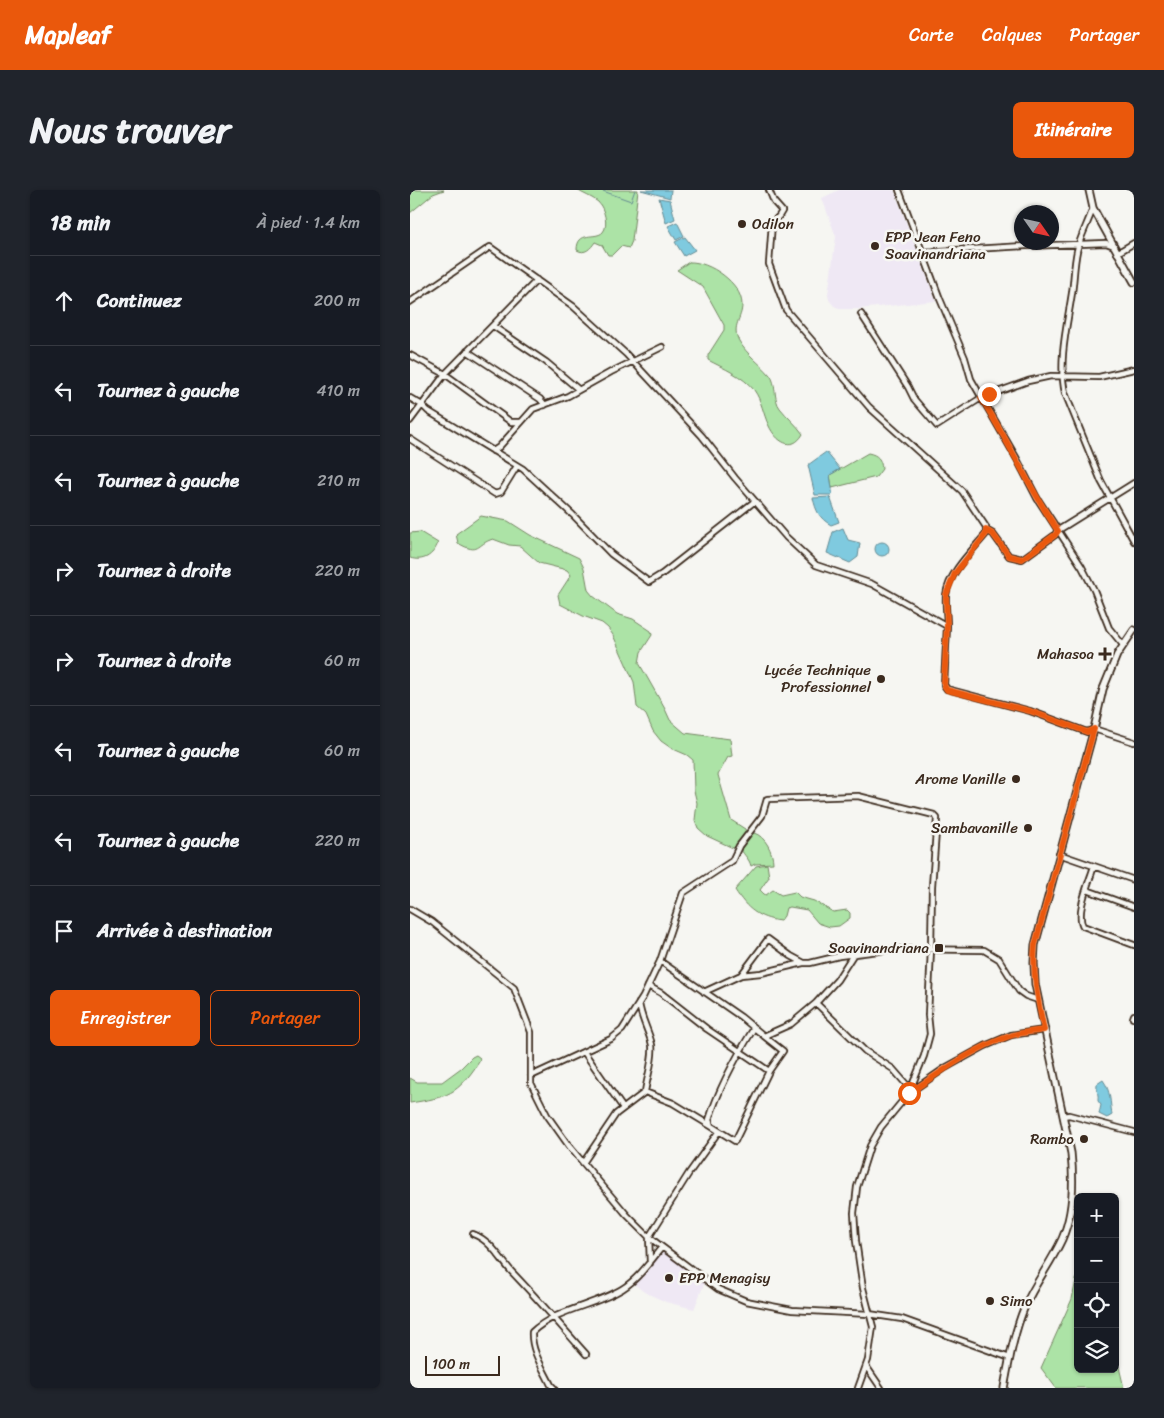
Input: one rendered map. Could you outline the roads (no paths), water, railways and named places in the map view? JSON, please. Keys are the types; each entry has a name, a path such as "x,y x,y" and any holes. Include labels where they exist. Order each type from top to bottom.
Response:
{"main road":[{"path":"1089,190 1093,208 1134,282"},
{"path":"1004,1388 1020,1317 1062,1239 1070,1211 1074,1176 1035,984 1035,945 1108,675 1123,645 1134,630"}],"street":[{"path":"769,190 774,202 782,211 772,223 769,264 786,310 869,407 962,491 986,527 986,534 955,573 946,595 947,626 944,685 947,690 1030,711 1087,732 1094,729 1134,742"},
{"path":"899,190 940,299 965,358 970,379 1017,459 1033,492 1082,567 1094,590 1109,628 1123,645"},
{"path":"1093,208 1077,249 1073,292 1065,335 1063,377 1065,393 1101,481 1134,541"},
{"path":"922,252 1106,243 1116,250 1134,243"},
{"path":"410,302 490,247 572,306 633,361 702,436 786,537 816,564 872,584 947,626"},
{"path":"410,421 445,374 536,280"},
{"path":"861,314 914,399 938,426 981,398 1028,381 1051,376 1080,375 1099,377 1134,369"},
{"path":"493,326 546,362 578,389"},
{"path":"493,451 499,447 533,409 568,396 578,389 662,347"},
{"path":"467,351 540,399 545,405"},
{"path":"410,354 445,374 511,422 520,422"},
{"path":"410,398 517,466 567,510 611,554 649,582 662,574 755,501"},
{"path":"410,439 495,494 502,492 517,466"},
{"path":"986,530 993,534 1009,556 1022,559 1058,531 1134,484"},
{"path":"531,1076 611,1039 622,1030 639,1003 660,961 683,893 732,861 738,846 762,816 767,799 858,796 934,815 937,818 932,886 928,1015 930,1034 924,1056 909,1093"},
{"path":"1059,854 1134,880"},
{"path":"1094,866 1080,912 1080,920 1083,926 1134,944"},
{"path":"1087,890 1134,907"},
{"path":"410,908 432,922 514,988 531,1032 531,1083 547,1115 583,1163 627,1214 649,1237 662,1247 718,1289 746,1301 792,1310 869,1314 902,1319 1010,1358"},
{"path":"740,975 768,939 804,963"},
{"path":"704,992 740,975 762,973 852,954 894,950 984,950 998,959 1019,991 1026,996 1038,1000"},
{"path":"764,1036 791,1024 816,1003 837,980 852,954"},
{"path":"645,1092 674,1103 735,1141 769,1071 783,1051 660,961"},
{"path":"648,986 661,993 707,1029 769,1071"},
{"path":"583,1163 616,1114 645,1092 652,1051 639,1003"},
{"path":"816,1003 865,1051 894,1069 906,1084 911,1086"},
{"path":"711,1126 709,1120 712,1111 740,1051 754,1028"},
{"path":"858,1388 866,1366 873,1327 856,1241 854,1213 857,1187 874,1140 881,1127 909,1093 946,1068 985,1046 1011,1035 1044,1030"},
{"path":"584,1052 623,1108"},
{"path":"1063,1116 1069,1115 1134,1132"},
{"path":"650,1263 649,1237 689,1173 719,1131"},
{"path":"473,1234 500,1255 508,1267 586,1354"},
{"path":"554,1388 537,1357 532,1332 537,1327 554,1318 621,1290 650,1263 662,1247"},
{"path":"866,1366 880,1388"}],"water":[{"path":"641,190 671,190 670,198"},
{"path":"659,198 670,200 675,219 666,223"},
{"path":"677,222 684,236 676,240 668,226"},
{"path":"685,237 695,250 684,256 675,242"},
{"path":"826,452 840,469 830,475 832,495 815,495 808,465"},
{"path":"830,497 839,522 831,525 819,514 813,498"},
{"path":"843,528 848,540 860,543 858,557 850,563 827,553 833,532"},
{"path":"879,542 885,542 889,549 885,556 879,556 875,552 875,546"},
{"path":"1103,1080 1109,1093 1112,1115 1107,1118 1099,1114 1101,1105 1098,1101 1097,1084"}],"waterway":[{"path":"600,190 631,201 635,190"}],"place":[{"name":"Odilon","path":"742,224"},
{"name":"EPP Jean Feno Soavinandriana","path":"875,246"},
{"name":"Mahasoa","path":"1105,654"},
{"name":"Lycée Technique Professionnel","path":"881,679"},
{"name":"Arome Vanille","path":"1016,779"},
{"name":"Sambavanille","path":"1028,828"},
{"name":"Soavinandriana","path":"939,948"},
{"name":"Rambo","path":"1084,1139"},
{"name":"EPP Menagisy","path":"669,1278"},
{"name":"Simo","path":"990,1301"}]}
